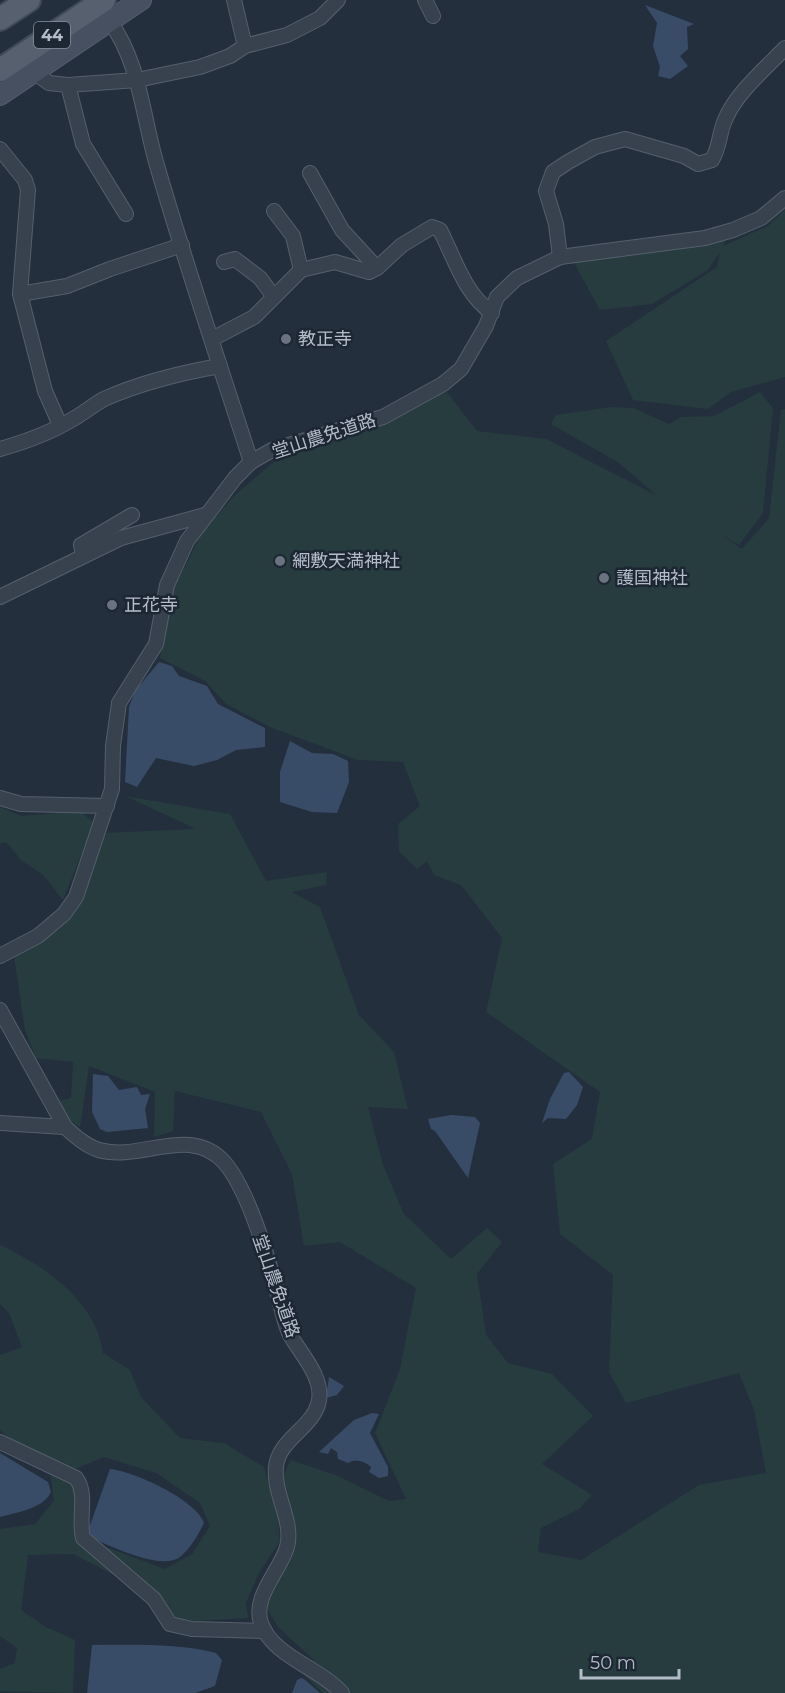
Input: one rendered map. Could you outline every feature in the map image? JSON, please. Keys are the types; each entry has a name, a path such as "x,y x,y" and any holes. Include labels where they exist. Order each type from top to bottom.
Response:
{"main road":[{"name":"44","path":"0,20 29,0"},
{"name":"44","path":"0,70 107,10"}],"street":[{"path":"0,95 34,72 107,10 141,0"},
{"path":"234,0 245,46"},
{"path":"34,72 49,83 68,85 137,80 200,67 230,56 245,46 287,35 320,18 338,0"},
{"path":"425,0 433,16"},
{"path":"107,10 124,40 137,80 155,160 251,462"},
{"path":"560,257 556,224 546,191 554,172 595,147 625,140 684,156 698,164 712,160 730,112 739,98 785,48"},
{"path":"68,85 83,144 126,214"},
{"path":"0,148 25,180 28,190 20,294 45,391 60,425"},
{"path":"310,173 342,230 377,268"},
{"name":"堂山農免道路","path":"0,956 38,936 64,914 76,897 112,789 113,746 119,703 156,644 171,576 186,541 234,478 251,462 287,445 383,417 443,384 461,369 492,313 497,297 507,286 560,257 714,235 747,226 785,198"},
{"path":"274,211 293,236 301,270"},
{"path":"212,339 254,317 301,270 335,262 369,272 377,268 402,245 432,227 440,230 454,263 481,305 492,313"},
{"path":"20,294 67,286 110,269 182,246"},
{"path":"224,262 235,259 243,263 274,297"},
{"path":"0,449 32,440 106,399 166,376 220,366"},
{"path":"83,555 81,545 132,515"},
{"path":"0,597 121,538 205,515"},
{"path":"0,798 21,804 107,806"},
{"name":"堂山農免道路","path":"0,1010 65,1127 79,1140 97,1149 128,1153 171,1144 185,1144 213,1153 224,1162 243,1194 264,1250 289,1333 314,1374 320,1397 317,1410 284,1448 276,1464 275,1482 287,1526 288,1545 261,1601 260,1620 265,1631"},
{"path":"0,1123 65,1127"},
{"path":"0,1442 76,1478 83,1486 80,1526 83,1538 154,1599 170,1624 192,1629 265,1631 272,1641 332,1682 342,1693"}],"green space":[{"path":"785,209 785,377 731,392 708,409 633,400 606,341 717,267 720,252 708,270 652,304 600,310 573,261 727,238 723,246 768,226"},
{"path":"446,391 477,431 546,439 656,495 619,463 551,424 556,415 611,407 633,408 669,424 681,417 714,416 760,392 773,408 763,513 739,545 722,535 742,549 769,518 781,410 785,409 785,1693 323,1693 305,1676 313,1659 278,1627 265,1606 294,1544 280,1482 291,1460 338,1476 389,1501 406,1499 375,1433 400,1369 416,1288 340,1242 304,1246 292,1174 261,1112 175,1091 173,1131 154,1137 155,1092 89,1066 80,1127 68,1119 59,1101 71,1098 73,1062 36,1058 25,1030 14,956 58,929 84,891 102,833 196,829 125,796 230,814 266,881 327,872 326,885 292,892 320,907 359,1015 394,1052 408,1109 368,1107 383,1165 404,1214 451,1259 487,1228 502,1242 477,1274 486,1335 508,1363 552,1374 593,1416 542,1464 592,1495 579,1509 541,1528 538,1552 581,1560 699,1485 766,1473 754,1410 739,1373 626,1403 609,1372 613,1275 560,1234 553,1164 592,1139 600,1092 486,1012 502,938 461,885 434,875 427,861 417,869 399,851 398,824 420,806 403,762 358,760 270,727 226,704 205,681 160,658 174,588 203,531 235,495 282,455 369,430"},
{"path":"0,807 21,816 80,811 94,823 63,900 43,875 21,860 6,842 0,844"},
{"path":"0,1245 34,1263 66,1287 90,1317 103,1353 130,1370 141,1397 180,1438 224,1443 264,1467 277,1510 280,1541 258,1575 246,1603 248,1618 195,1621 173,1618 95,1543 165,1569 192,1554 210,1526 200,1503 156,1473 104,1457 75,1469 12,1440 0,1430 0,1355 22,1347 9,1313 0,1304"},
{"path":"50,1472 75,1485 78,1534 126,1581 73,1554 28,1555 21,1610 46,1627 75,1640 73,1693 0,1691 0,1669 15,1663 17,1648 0,1636 0,1529 35,1524 54,1501"}],"water":[{"path":"645,5 694,24 687,27 688,49 680,56 688,66 670,79 658,76 660,67 653,46 657,23"},
{"path":"159,662 172,666 179,676 207,686 218,704 265,728 265,747 236,750 217,760 194,766 156,758 137,787 125,782 129,707 135,691"},
{"path":"290,741 312,753 333,754 348,761 349,782 337,813 312,812 280,802 280,772"},
{"path":"569,1072 583,1087 577,1105 566,1119 548,1118 542,1123 550,1099 564,1073"},
{"path":"93,1074 108,1076 119,1090 137,1087 141,1095 150,1094 145,1109 148,1128 107,1132 100,1129 92,1112"},
{"path":"451,1115 475,1117 480,1123 468,1178 435,1131 431,1129 428,1119"},
{"path":"329,1377 344,1386 337,1395 326,1398"},
{"path":"372,1413 379,1414 370,1433 388,1467 388,1476 379,1478 369,1472 371,1467 363,1462 357,1460 348,1463 338,1459 337,1452 331,1448 328,1454 319,1452 354,1420"},
{"path":"0,1453 48,1482 51,1492 47,1498 29,1509 0,1517"},
{"path":"110,1469 133,1475 163,1488 190,1505 199,1514 204,1523 197,1537 180,1557 171,1561 149,1559 91,1538 89,1528"},
{"path":"92,1645 154,1645 186,1648 216,1653 222,1660 215,1686 195,1693 87,1693"},
{"path":"301,1678 320,1693 292,1693 297,1680"}],"place":[{"name":"教正寺","path":"286,339"},
{"name":"網敷天満神社","path":"280,561"},
{"name":"護国神社","path":"604,578"},
{"name":"正花寺","path":"112,605"}]}
